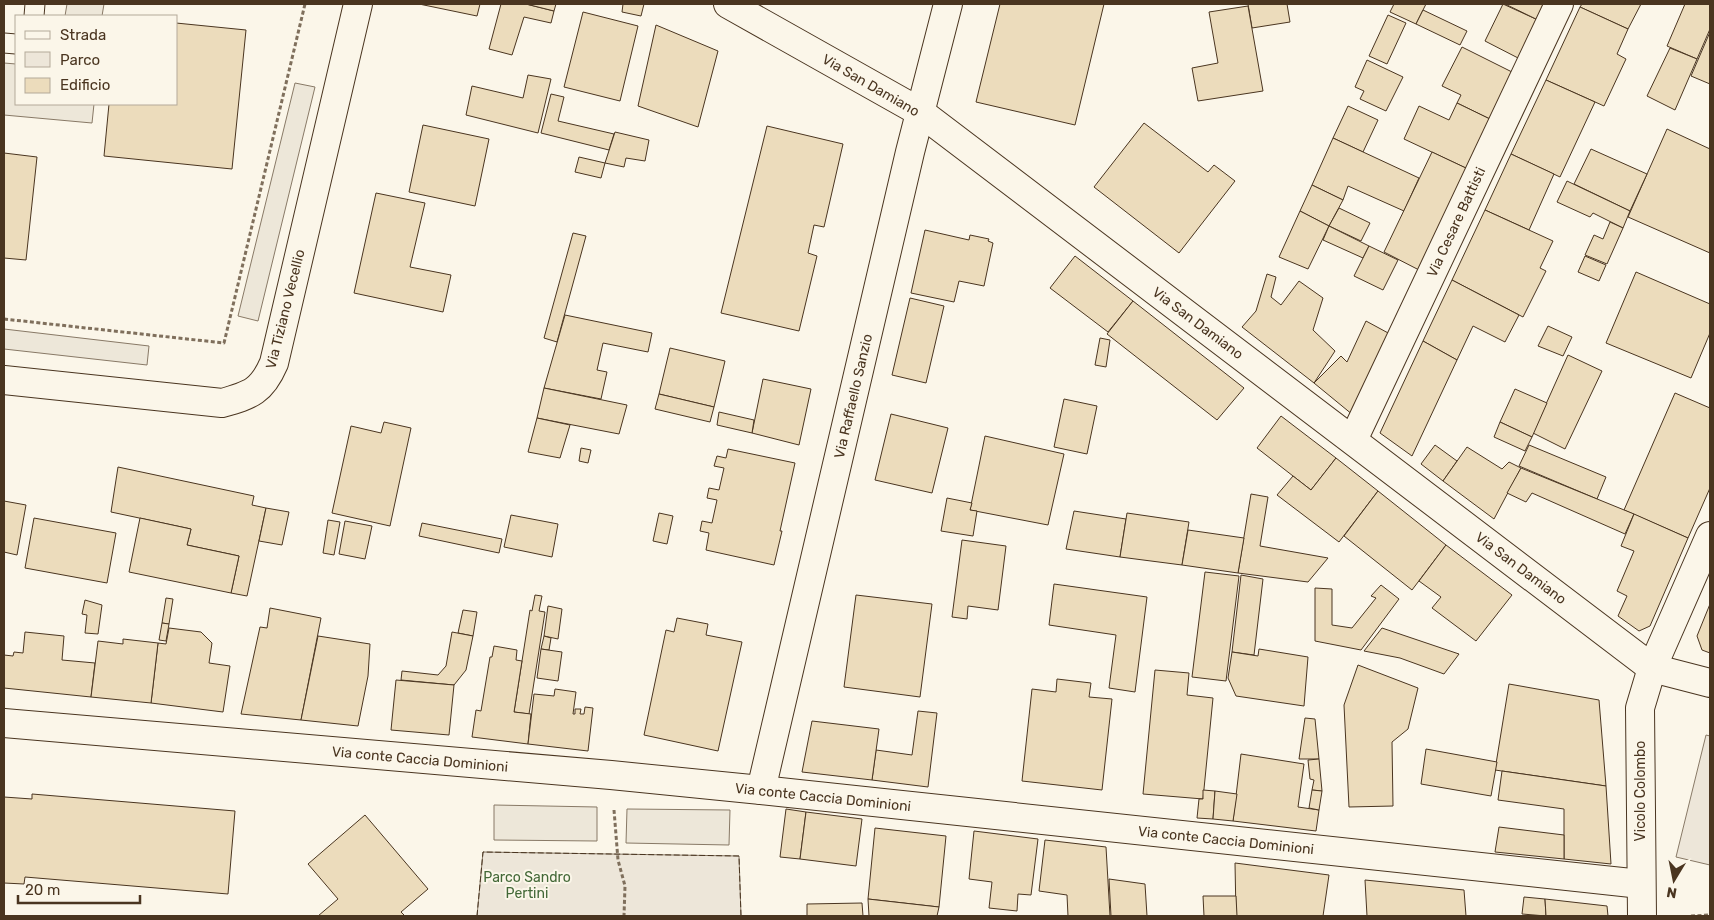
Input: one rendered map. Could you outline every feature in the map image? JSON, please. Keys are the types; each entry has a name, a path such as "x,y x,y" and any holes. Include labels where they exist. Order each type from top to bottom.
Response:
{"street":[{"name":"Via Tiziano Vecellio","path":"4,380 222,403 255,391 266,379 274,363 358,4"},
{"name":"Via San Damiano","path":"728,4 920,112 1652,668"},
{"name":"Via Raffaello Sanzio","path":"761,790 920,112 948,4"},
{"name":"Via Cesare Battisti","path":"1353,440 1559,4"},
{"name":"Vicolo Colombo","path":"1642,916 1640,708 1652,668 1710,536"},
{"path":"1652,668 1710,683"},
{"name":"Via conte Caccia Dominioni","path":"4,723 611,775 1641,884"}],"path":[{"path":"4,319 224,343 306,4"},
{"path":"611,775 618,855 625,886 624,916"},
{"path":"1691,916 1710,915"}],"green space":[{"path":"1706,735 1710,736 1710,865 1676,857"},
{"name":"Parco Sandro Pertini","path":"483,852 739,856 741,916 477,916"}],"shaded area":[{"path":"67,4 104,4 102,15 65,15"},
{"path":"4,63 15,64 15,105 94,105 92,123 4,115"},
{"path":"295,83 315,87 258,321 238,316"},
{"path":"4,329 149,346 147,365 4,349"},
{"path":"494,805 597,807 597,841 494,840"},
{"path":"627,809 730,810 729,845 626,843"}],"building":[{"path":"419,4 480,4 477,16"},
{"path":"501,4 526,4 554,11 551,23 524,17 512,55 489,49"},
{"path":"526,4 556,4 554,11"},
{"path":"623,4 644,4 641,16 622,12"},
{"path":"1000,4 1104,4 1075,125 976,102"},
{"path":"1248,4 1287,4 1290,22 1252,28"},
{"path":"1394,4 1426,4 1416,24 1390,12"},
{"path":"1503,4 1538,20 1520,59 1485,41"},
{"path":"1505,4 1546,4 1538,20"},
{"path":"1582,4 1641,4 1628,29 1580,7"},
{"path":"1685,4 1710,4 1710,29 1697,59 1667,46"},
{"path":"1248,6 1263,91 1198,101 1192,68 1218,63 1209,12"},
{"path":"1580,7 1628,29 1617,54 1626,59 1604,106 1546,80"},
{"path":"1423,10 1467,31 1460,45 1416,24"},
{"path":"583,12 638,26 620,101 564,87"},
{"path":"1388,15 1406,23 1387,64 1369,56"},
{"path":"178,23 246,30 232,169 104,156 109,105 178,105"},
{"path":"656,25 718,51 698,127 638,106"},
{"path":"1710,32 1710,84 1691,76"},
{"path":"1462,47 1514,73 1492,120 1457,103 1461,95 1442,86"},
{"path":"1670,48 1697,59 1675,110 1647,96"},
{"path":"1367,60 1403,77 1386,111 1360,99 1364,91 1355,87"},
{"path":"528,75 551,79 538,133 466,115 472,86 523,98"},
{"path":"1546,80 1595,102 1560,177 1511,154"},
{"path":"551,94 564,97 558,121 614,134 609,150 541,133"},
{"path":"1457,103 1492,120 1468,169 1404,139 1419,106 1449,120"},
{"path":"1348,106 1378,120 1363,152 1333,138"},
{"path":"1144,123 1208,172 1214,165 1235,181 1179,253 1094,187"},
{"path":"423,125 489,139 475,206 409,192"},
{"path":"767,126 843,144 824,227 814,225 808,253 817,256 799,331 721,313"},
{"path":"1667,129 1710,149 1710,253 1628,217"},
{"path":"615,132 649,140 645,161 626,158 624,167 605,163"},
{"path":"1333,138 1419,178 1404,211 1348,186 1343,200 1312,185"},
{"path":"1591,149 1647,174 1630,211 1574,184"},
{"path":"1432,152 1468,169 1421,271 1384,252"},
{"path":"4,153 37,157 26,260 4,258"},
{"path":"1511,154 1554,174 1529,230 1485,210"},
{"path":"579,157 605,163 601,178 575,172"},
{"path":"1567,181 1630,211 1623,228 1593,213 1590,217 1557,202"},
{"path":"1312,185 1343,200 1329,226 1300,211"},
{"path":"376,193 425,203 410,267 451,275 443,312 354,293"},
{"path":"1339,208 1370,223 1361,241 1329,226"},
{"path":"1485,210 1553,241 1540,268 1546,271 1523,317 1452,280"},
{"path":"1300,211 1329,226 1308,269 1279,257"},
{"path":"1610,222 1623,228 1607,264 1585,255 1594,235 1603,239"},
{"path":"1329,226 1369,246 1363,258 1323,240"},
{"path":"925,230 969,240 970,235 989,239 988,241 993,243 984,286 959,281 954,302 911,293"},
{"path":"573,233 586,236 557,342 544,338"},
{"path":"1369,246 1398,260 1383,290 1354,276"},
{"path":"1075,256 1133,301 1108,332 1050,288"},
{"path":"1585,256 1606,265 1599,281 1578,272"},
{"path":"1636,272 1710,304 1710,333 1691,378 1606,343"},
{"path":"1267,274 1276,277 1271,297 1281,305 1299,281 1323,298 1313,330 1335,351 1314,383 1242,327 1256,311"},
{"path":"1452,280 1519,315 1505,342 1473,326 1457,360 1423,341"},
{"path":"910,298 944,306 926,383 892,375"},
{"path":"1133,301 1244,388 1217,420 1107,334"},
{"path":"565,315 652,333 648,352 603,343 597,370 607,372 601,399 544,388"},
{"path":"1366,321 1390,334 1353,415 1314,383 1341,356 1347,362"},
{"path":"1548,326 1572,337 1563,356 1538,346"},
{"path":"1100,338 1110,340 1106,367 1095,365"},
{"path":"1423,341 1457,360 1412,456 1380,433"},
{"path":"670,348 725,361 714,407 659,394"},
{"path":"1568,355 1602,371 1565,449 1533,433"},
{"path":"763,379 811,389 799,445 752,433"},
{"path":"544,388 627,405 619,434 537,418"},
{"path":"1515,389 1547,403 1532,437 1500,422"},
{"path":"1675,393 1710,408 1710,488 1688,538 1624,510"},
{"path":"659,394 714,407 710,422 655,409"},
{"path":"1064,399 1097,406 1087,454 1054,447"},
{"path":"719,412 754,420 752,433 717,425"},
{"path":"891,414 948,428 932,493 875,480"},
{"path":"1281,416 1336,458 1311,490 1257,448"},
{"path":"537,418 570,425 560,458 528,452"},
{"path":"384,422 411,428 390,526 332,513 351,426 381,433"},
{"path":"1500,422 1532,437 1525,451 1494,437"},
{"path":"985,436 1064,454 1048,525 970,510"},
{"path":"1435,445 1457,461 1443,481 1421,464"},
{"path":"1529,445 1606,477 1597,499 1519,466"},
{"path":"1467,447 1502,469 1509,462 1521,468 1494,519 1443,481"},
{"path":"581,448 591,450 588,463 579,461"},
{"path":"728,449 795,463 774,565 706,550 709,533 700,531 702,521 712,523 717,500 707,498 709,488 719,490 724,468 714,466 717,456 726,458"},
{"path":"1336,458 1378,491 1339,542 1277,495 1293,476 1311,490"},
{"path":"118,467 254,496 252,505 266,508 247,596 231,593 239,556 187,545 191,529 111,512"},
{"path":"1521,468 1634,514 1625,534 1532,493 1526,502 1507,493"},
{"path":"1378,491 1446,545 1412,590 1344,536"},
{"path":"1251,494 1268,497 1260,546 1328,558 1308,582 1238,573"},
{"path":"947,498 972,503 970,510 977,511 973,536 941,531"},
{"path":"4,501 26,505 17,555 4,552"},
{"path":"266,508 289,512 282,545 259,541"},
{"path":"1074,511 1126,519 1120,557 1066,549"},
{"path":"659,513 673,516 667,544 653,541"},
{"path":"1127,513 1189,522 1182,565 1120,557"},
{"path":"1634,514 1688,538 1650,626 1639,631 1618,616 1627,596 1617,591 1634,551 1621,546"},
{"path":"511,515 558,524 552,557 504,547"},
{"path":"34,518 116,533 107,583 25,568"},
{"path":"140,518 191,529 187,545 239,556 231,593 129,572"},
{"path":"328,520 340,522 334,555 323,553"},
{"path":"345,521 372,526 365,559 339,554"},
{"path":"422,523 502,539 499,553 419,536"},
{"path":"1188,530 1244,538 1238,573 1182,565"},
{"path":"962,540 1006,546 998,610 968,606 967,619 952,617"},
{"path":"1446,545 1512,595 1476,641 1432,608 1441,597 1419,581"},
{"path":"1205,572 1239,576 1226,681 1192,677"},
{"path":"1241,575 1263,579 1254,655 1232,652"},
{"path":"1054,584 1147,597 1135,692 1109,688 1116,635 1049,625"},
{"path":"1381,585 1399,599 1361,650 1315,641 1315,588 1332,589 1332,625 1352,628 1376,598 1371,596"},
{"path":"535,595 542,596 539,611 545,612 529,714 514,712 530,610 532,611"},
{"path":"856,595 932,604 920,697 844,687"},
{"path":"166,598 173,599 169,624 162,623"},
{"path":"85,600 102,605 98,634 85,633 87,615 82,614"},
{"path":"1710,604 1710,653 1702,650 1697,636"},
{"path":"548,606 562,609 558,639 544,636"},
{"path":"270,608 321,618 301,720 241,714 260,627 267,628"},
{"path":"463,610 477,612 473,636 458,633"},
{"path":"677,618 708,624 706,635 742,642 718,751 644,735 666,630 674,632"},
{"path":"162,623 169,624 166,641 159,640"},
{"path":"169,628 201,632 212,643 209,663 230,666 223,712 151,703 158,643 166,644"},
{"path":"1382,628 1459,654 1444,674 1400,658 1364,651"},
{"path":"25,632 64,636 62,660 95,663 91,697 4,688 4,655 13,656 14,652 23,653"},
{"path":"452,632 473,636 466,670 454,685 401,680 402,671 438,675 446,666"},
{"path":"318,636 370,644 368,676 358,726 301,720"},
{"path":"544,636 551,638 549,650 541,649"},
{"path":"123,639 158,643 151,703 91,697 98,641 123,644"},
{"path":"494,646 517,650 516,660 522,661 514,712 531,714 528,744 472,737 476,710 481,711 490,657 492,657"},
{"path":"541,649 562,652 558,681 537,678"},
{"path":"1259,649 1308,657 1304,706 1236,696 1228,678 1232,652 1258,656"},
{"path":"1358,665 1418,688 1408,729 1392,742 1393,806 1349,807 1344,705"},
{"path":"1155,670 1189,673 1187,695 1213,698 1203,799 1143,794"},
{"path":"1057,679 1091,683 1089,697 1112,699 1102,790 1022,781 1032,689 1056,692"},
{"path":"396,680 454,685 449,735 391,730"},
{"path":"1509,684 1599,700 1606,786 1495,770"},
{"path":"555,689 576,692 573,714 575,714 575,709 581,709 580,714 584,714 585,707 593,708 588,751 528,744 534,694 554,696"},
{"path":"918,711 937,713 928,787 872,780 876,750 912,755"},
{"path":"1305,718 1315,719 1319,759 1299,759"},
{"path":"812,721 879,729 872,780 802,772"},
{"path":"1426,749 1497,762 1491,796 1421,784"},
{"path":"1241,754 1304,764 1298,807 1319,810 1316,831 1233,821"},
{"path":"1319,759 1322,791 1312,790 1314,780 1310,779 1308,760"},
{"path":"1502,771 1606,786 1611,864 1564,859 1564,809 1498,800"},
{"path":"1203,790 1215,791 1213,819 1197,818 1199,799 1203,799"},
{"path":"1312,790 1322,791 1319,810 1309,808"},
{"path":"1215,791 1237,794 1233,821 1213,819"},
{"path":"32,794 235,811 228,894 25,877 24,884 4,883 4,797 32,799"},
{"path":"786,809 806,812 800,859 780,857"},
{"path":"806,812 862,819 856,866 800,859"},
{"path":"365,815 428,889 401,912 405,916 318,916 338,899 308,864"},
{"path":"1499,827 1564,835 1564,859 1495,852"},
{"path":"875,828 946,836 939,907 868,899"},
{"path":"974,831 1038,839 1031,895 1018,894 1017,911 989,908 992,882 969,879"},
{"path":"1045,840 1106,847 1110,916 1068,916 1067,895 1039,891"},
{"path":"1235,863 1329,875 1323,916 1236,916"},
{"path":"1109,879 1145,884 1147,916 1111,916"},
{"path":"1365,880 1464,890 1466,916 1367,916"},
{"path":"1203,896 1236,896 1237,916 1204,916"},
{"path":"1524,897 1545,899 1546,916 1522,914"},
{"path":"868,899 939,907 937,916 869,916"},
{"path":"1545,899 1607,906 1608,916 1546,916"},
{"path":"862,903 863,916 807,916 807,904"}],"fence":[{"path":"477,916 483,852 739,856 741,916"}]}
